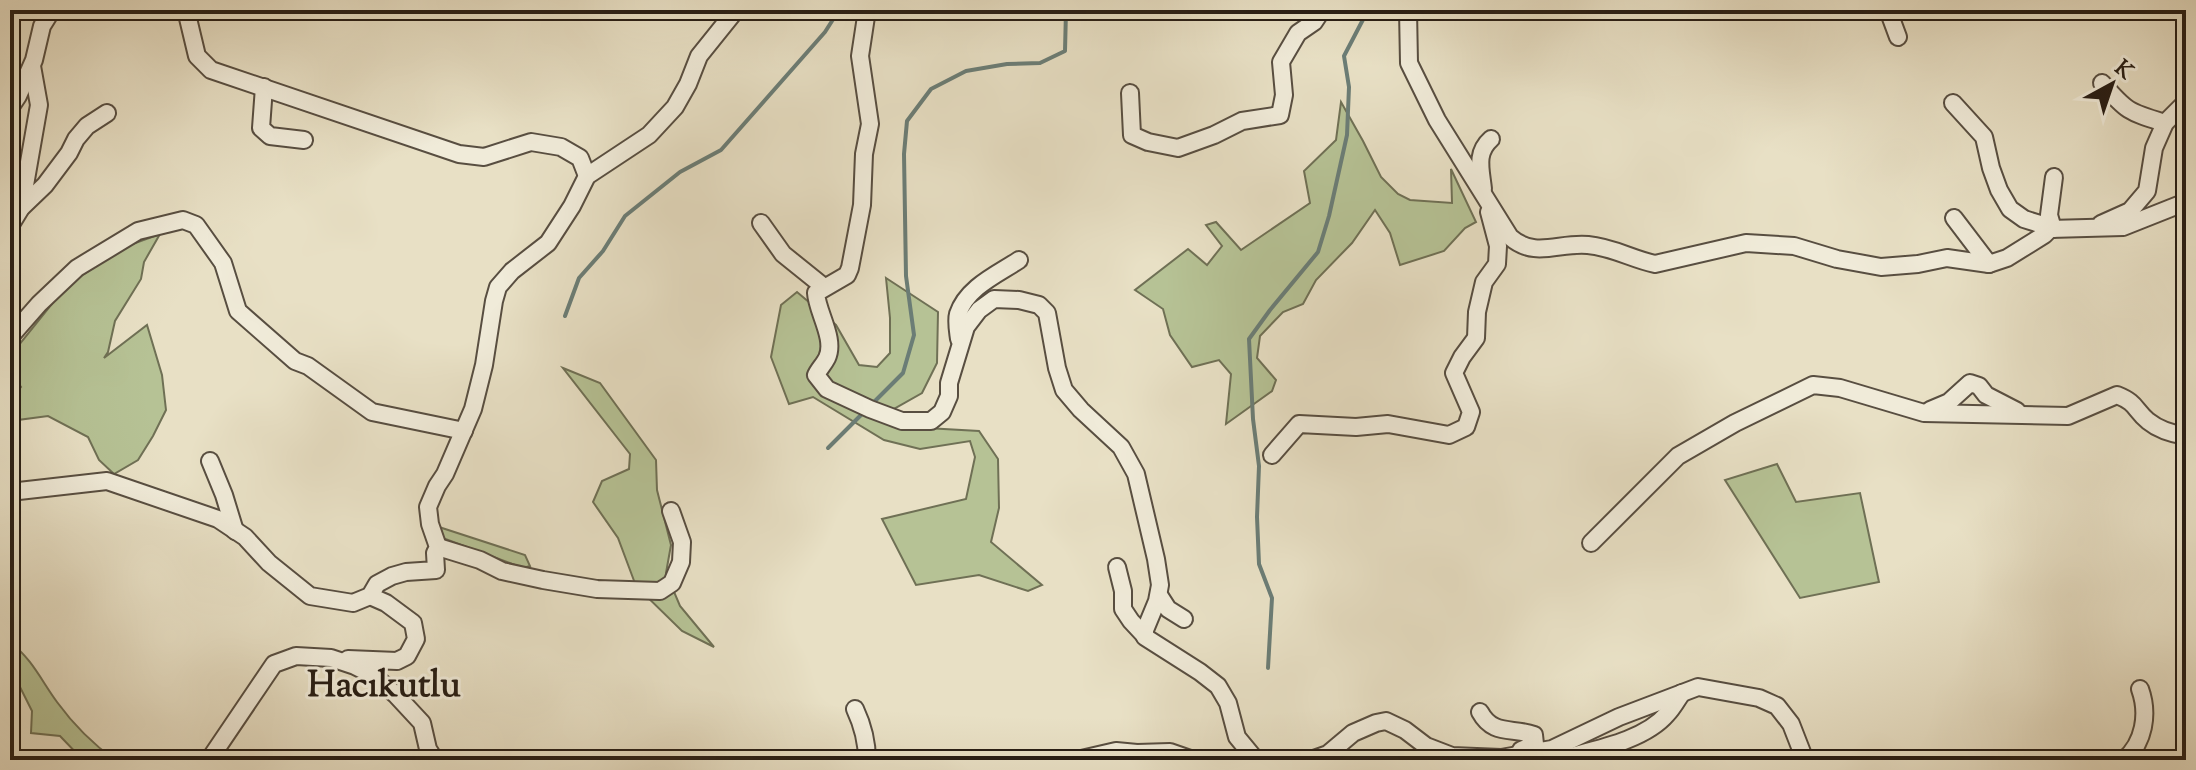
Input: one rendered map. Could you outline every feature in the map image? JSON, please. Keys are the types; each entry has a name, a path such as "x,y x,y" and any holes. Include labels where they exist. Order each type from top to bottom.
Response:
{"street":[{"path":"10,108 32,66 42,26 52,10"},
{"path":"186,10 197,56 211,70 459,154 484,157 531,142 561,147 580,158 587,176"},
{"path":"10,492 107,481 218,519 245,537 269,563 310,596 353,603 370,596 377,584 392,576 436,570 435,553 438,547 428,507 473,409 498,287 512,271 548,243 587,176 649,135 675,107 699,56 736,10"},
{"path":"867,10 860,56 870,124 864,154 862,205 847,275 816,293 817,305 828,333 829,356 816,375 827,389 840,396 902,421 931,421 942,412 949,396 949,383 966,327 979,310 994,299 1039,305 1047,313 1064,390 1121,447 1136,474 1160,585 1145,636"},
{"path":"1130,93 1132,135 1178,148 1242,121 1280,115 1284,95 1281,62 1298,33 1314,22 1322,10"},
{"path":"1408,10 1409,63 1437,120 1510,237 1520,245 1535,249 1585,245 1612,249 1655,264 1746,243 1794,246 1837,259 1881,267 1947,258 1989,264 2007,258 2051,229"},
{"path":"1793,10 1803,10"},
{"path":"1888,10 1898,37"},
{"path":"21,208 39,105 32,66"},
{"path":"2102,83 2132,113 2165,123"},
{"path":"264,87 261,128 270,136 304,140"},
{"path":"2092,229 2130,211 2147,191 2154,148 2165,123 2186,102"},
{"path":"1953,103 1984,137 1999,190 2010,209 2024,219 2051,229 2123,227 2186,202"},
{"path":"10,226 21,208 45,185 87,126 107,113"},
{"path":"1272,455 1299,424 1356,427 1388,424 1449,435 1466,427 1471,412 1454,373 1476,338 1477,312 1484,282 1497,264 1498,255 1479,159 1484,146 1491,139"},
{"path":"2051,229 2049,215 2054,177"},
{"path":"1954,218 1989,264"},
{"path":"10,337 77,268 138,231 183,220 196,225 223,263 238,311 295,361 308,366 372,412 464,431"},
{"path":"761,223 783,254 824,287"},
{"path":"959,348 957,316 966,298 1019,260"},
{"path":"1924,413 1949,402 1970,383 1979,386 1986,395 2008,408 2029,416"},
{"path":"1591,543 1678,456 1735,423 1813,385 1840,388 1924,413 2068,416 2117,395 2130,400 2149,421 2171,433 2186,436"},
{"path":"210,461 235,531"},
{"path":"438,547 480,560 502,571 543,580 597,589 660,591 672,583 681,562 682,542 671,511"},
{"path":"1117,567 1123,591 1123,609 1131,621 1145,636 1218,686 1228,703 1237,737 1256,760"},
{"path":"1159,595 1168,609 1184,619"},
{"path":"209,760 274,664 296,656 397,661 407,656 416,639 413,623 386,603 370,596"},
{"path":"331,658 373,675 396,695 422,723 428,749 435,760"},
{"path":"1311,760 1328,754 1353,733 1386,721 1405,730 1426,746 1452,756 1511,758 1552,749 1619,717 1698,687 1759,698 1777,706 1791,724 1805,760"},
{"path":"2124,760 2135,751 2141,739 2145,702 2140,689"},
{"path":"1557,760 1601,748 1652,727 1667,715 1682,693"},
{"path":"855,709 863,727 867,760"},
{"path":"1480,712 1493,728 1534,735 1535,744 1511,758"},
{"path":"1077,760 1116,751 1143,757 1170,752 1193,760"}],"green space":[{"path":"1341,102 1381,177 1398,194 1410,200 1452,203 1451,169 1476,222 1465,228 1444,251 1400,265 1390,233 1375,210 1352,243 1316,280 1303,304 1283,312 1260,336 1257,358 1276,380 1272,391 1226,424 1231,374 1219,360 1192,367 1170,335 1163,309 1135,290 1188,249 1207,265 1222,246 1206,225 1216,222 1241,250 1310,203 1304,171 1336,140"},
{"path":"160,234 144,262 141,279 115,321 104,358 147,325 162,375 166,410 138,460 114,474 99,460 88,437 48,416 10,421 10,400 21,387 10,371 10,356 67,285 127,246"},
{"path":"886,278 938,312 937,363 922,393 894,409 891,426 979,431 998,459 999,508 991,542 1042,585 1028,591 979,575 916,585 882,519 966,499 975,457 970,441 920,449 884,440 813,397 789,404 771,357 781,305 797,292 836,325 859,365 877,367 890,353"},
{"path":"563,368 600,383 656,460 657,490 671,545 666,573 680,606 714,647 682,631 636,586 618,538 593,502 602,481 629,469 630,454"},
{"path":"1777,464 1796,502 1860,493 1879,582 1800,598 1725,480"},
{"path":"439,527 525,555 530,566 523,568 440,537"},
{"path":"10,642 30,663 70,718 115,760 83,760 60,736 31,733 32,711 10,672"}],"waterway":[{"path":"565,316 579,278 603,251 625,216 680,172 721,150 825,32 839,10"},
{"path":"872,404 903,373 914,335 906,276 904,154 907,121 931,89 966,71 1007,64 1040,63 1065,51 1066,10"},
{"path":"1268,668 1272,598 1259,564 1259,466 1249,339 1318,252 1347,135 1349,87 1344,56 1368,10"},
{"path":"828,448 863,413"}],"district":[{"name":"Hacıkutlu","path":"384,687"}]}
